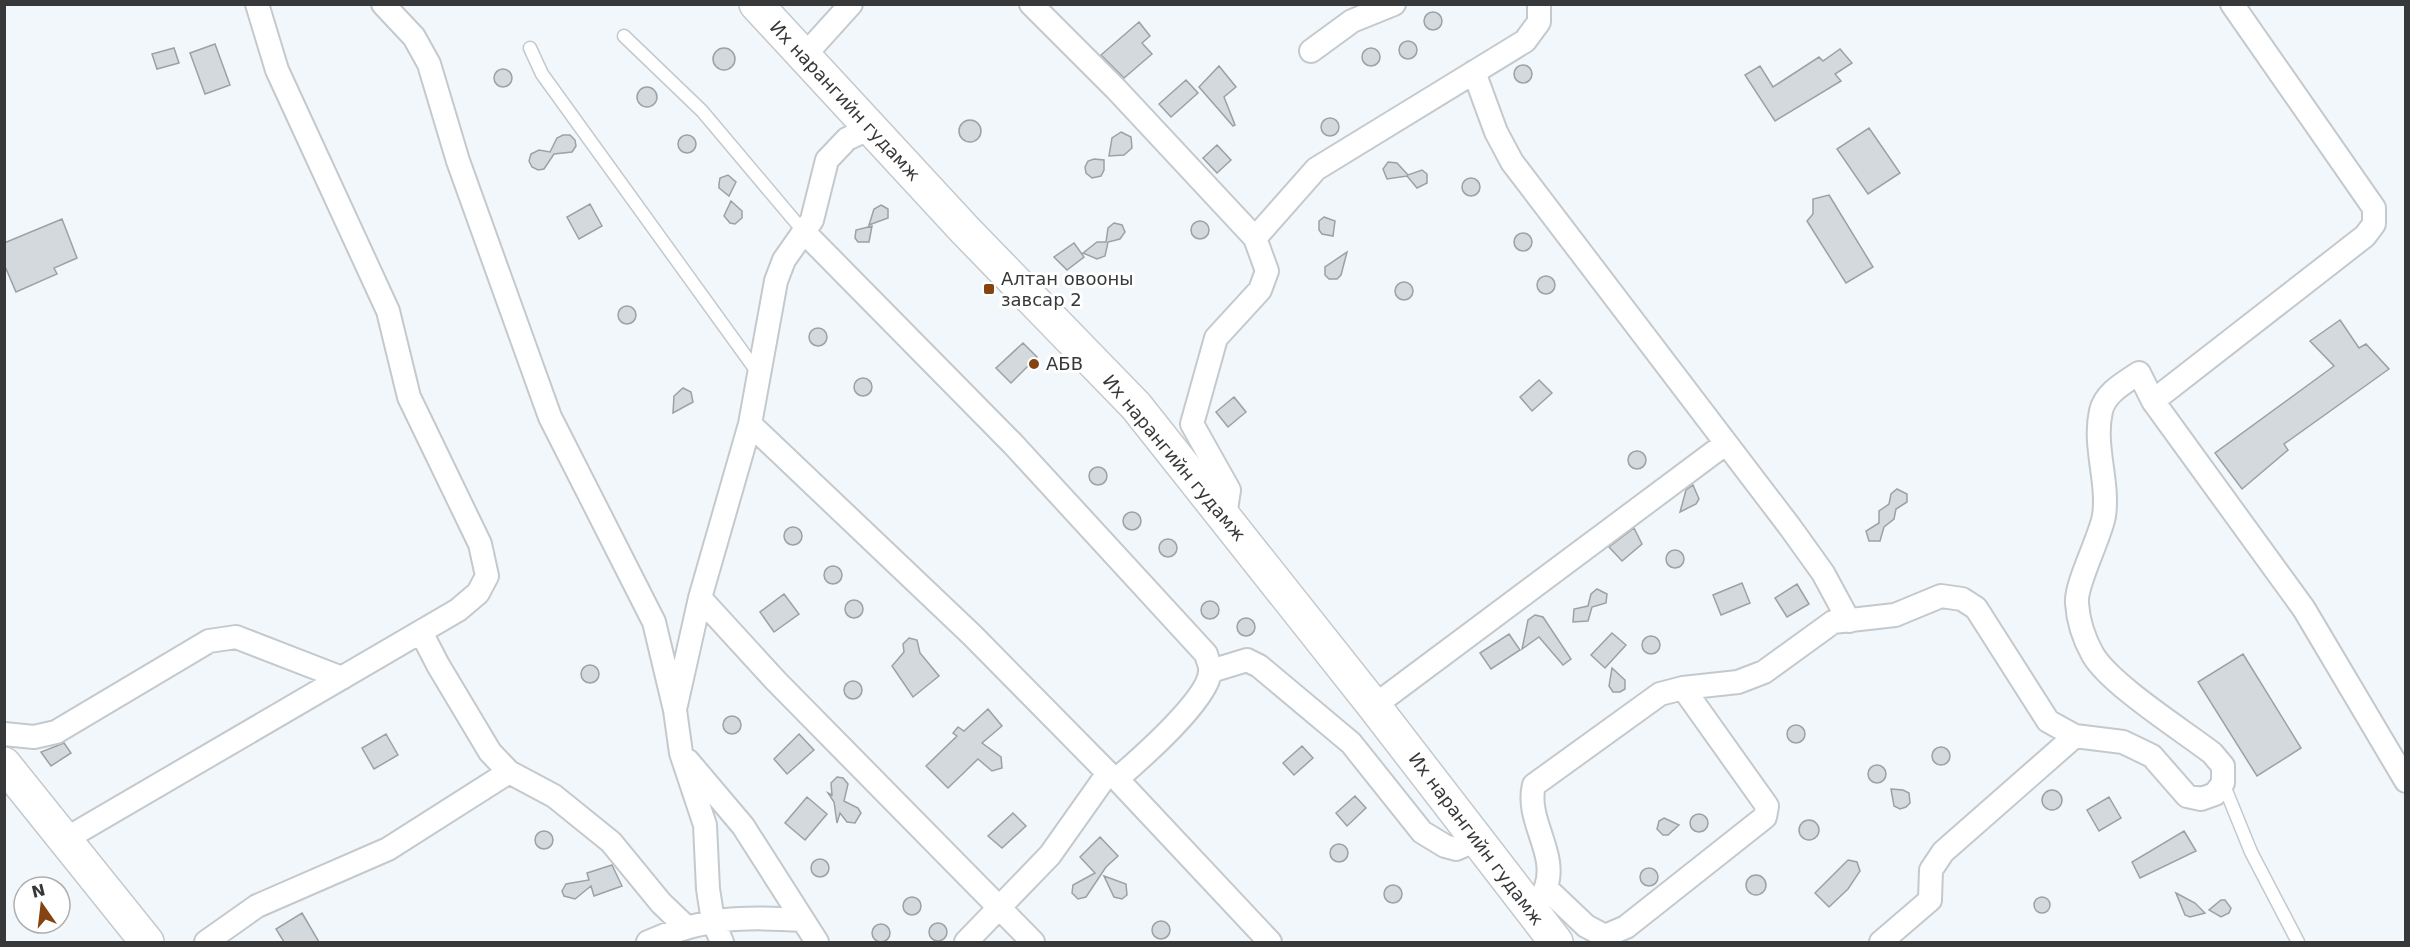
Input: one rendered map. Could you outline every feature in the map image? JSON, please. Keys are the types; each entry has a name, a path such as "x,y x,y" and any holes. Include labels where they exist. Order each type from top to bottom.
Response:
{"main road":[{"name":"Их нарангийн гудамж","path":"756,4 870,128 1136,406 1225,516 1477,840 1539,900 1556,942"},
{"path":"4,764 147,942"}],"street":[{"path":"64,840 458,610 478,593 487,576 480,544 409,397 388,311 276,70 257,4"},
{"path":"383,4 414,37 429,64 458,161 549,417 654,622 675,710 681,753 705,825 713,921 722,942"},
{"path":"804,56 851,4"},
{"path":"1031,4 1116,89 1256,238 1268,271 1260,290 1216,338 1192,424 1229,490 1225,516"},
{"path":"1311,51 1352,21 1394,4"},
{"path":"1256,238 1316,169 1525,41 1539,22 1539,4"},
{"path":"2153,401 2366,236 2374,224 2374,208 2232,4"},
{"path":"1474,72 1496,132 1512,162 1823,573 1849,621"},
{"path":"675,710 700,598 750,424 776,281 784,260 812,220 827,160 847,139 870,128"},
{"path":"804,232 1021,453 1206,654 1210,671 1205,687 1164,739 1112,776 1050,855 966,942"},
{"path":"1683,688 1767,806 1765,817 1626,927 1605,936 1539,900 1549,870 1530,800 1533,785 1660,694 1683,688 1747,679 1764,672 1833,622 1895,615 1941,596 1962,599 1976,608 2048,721 2075,736 2123,742 2152,756 2187,796 2201,799 2215,794 2223,783 2223,766 2212,753 2112,677 2094,656 2082,630 2076,600 2104,517 2106,490 2100,450 2101,410 2113,391 2139,373 2153,401 2304,609 2406,781"},
{"path":"750,424 972,635 1112,776 1270,942"},
{"path":"1374,706 1725,444"},
{"path":"700,598 776,681 997,909 1033,942"},
{"path":"421,632 490,752 509,772 554,796 610,842 661,903 685,926"},
{"path":"4,734 34,737 56,732 209,641 236,637 342,678"},
{"path":"1210,671 1247,660 1259,666 1351,743 1422,832 1445,846 1456,849 1477,840"},
{"path":"1881,942 1930,900 1931,870 1943,852 2075,736"},
{"path":"681,753 743,826 817,942"},
{"path":"206,942 256,906 388,849 509,772"},
{"path":"648,942 685,926 713,921 756,917 803,920"}],"lane":[{"path":"624,36 702,111 804,232"},
{"path":"530,48 542,74 759,374"},
{"path":"2223,783 2251,852 2298,942"}],"building":[{"path":"1433,12 1440,14 1442,21 1440,28 1433,30 1426,28 1424,21 1426,14"},
{"path":"1139,22 1150,36 1142,43 1152,54 1124,78 1101,55"},
{"path":"1404,41 1412,41 1417,46 1415,57 1404,59 1399,54 1399,46"},
{"path":"215,44 230,85 205,94 190,53"},
{"path":"174,48 179,63 157,69 152,54"},
{"path":"724,48 732,51 735,59 732,67 724,70 716,67 713,59 716,51"},
{"path":"1371,48 1377,51 1380,57 1377,63 1371,66 1365,63 1362,57 1365,51"},
{"path":"1840,49 1852,63 1835,74 1841,81 1775,121 1745,75 1760,66 1773,87 1819,57 1823,61"},
{"path":"1523,65 1529,68 1532,74 1529,80 1523,83 1517,80 1514,74 1517,68"},
{"path":"1219,66 1236,87 1224,97 1235,125 1233,126 1199,87"},
{"path":"499,69 507,69 512,74 510,85 499,87 494,82 494,74"},
{"path":"1186,80 1198,93 1171,117 1159,104"},
{"path":"647,87 654,90 657,97 654,104 647,107 640,104 637,97 640,90"},
{"path":"1330,118 1336,121 1339,127 1336,133 1330,136 1324,133 1321,127 1324,121"},
{"path":"966,120 974,120 981,127 981,135 974,142 966,142 959,135 959,127"},
{"path":"1869,128 1900,173 1868,194 1837,149"},
{"path":"1121,132 1131,137 1132,148 1124,155 1109,156 1112,138"},
{"path":"570,135 575,140 576,146 572,152 554,154 544,169 538,170 532,167 529,161 531,154 539,150 550,152 557,138"},
{"path":"687,135 693,138 696,144 693,150 687,153 681,150 678,144 681,138"},
{"path":"1217,145 1231,160 1217,173 1203,158"},
{"path":"1104,160 1104,170 1101,176 1092,178 1086,173 1085,167 1088,161"},
{"path":"1388,162 1397,163 1408,175 1422,170 1427,174 1427,183 1417,188 1407,176 1387,179 1383,169"},
{"path":"728,175 736,182 729,196 719,188 720,178"},
{"path":"1471,178 1477,181 1480,187 1477,193 1471,196 1465,193 1462,187 1465,181"},
{"path":"1829,195 1873,267 1846,283 1807,221 1813,214 1813,199"},
{"path":"731,201 742,211 742,218 735,224 730,223 724,216"},
{"path":"590,204 602,226 579,239 567,217"},
{"path":"881,205 888,209 888,218 869,225 874,209"},
{"path":"1324,217 1335,221 1333,236 1322,234 1319,230 1319,221"},
{"path":"62,219 77,258 54,268 57,274 16,292 4,264 4,243"},
{"path":"1200,221 1206,224 1209,230 1206,236 1200,239 1194,236 1191,230 1194,224"},
{"path":"1114,223 1122,225 1125,232 1120,239 1108,242 1105,256 1097,259 1083,253 1097,242 1106,242 1108,228"},
{"path":"872,226 869,242 858,242 855,238 856,230"},
{"path":"1523,233 1529,236 1532,242 1529,248 1523,251 1517,248 1514,242 1517,236"},
{"path":"1074,243 1084,257 1067,270 1054,257"},
{"path":"1347,252 1341,275 1337,279 1329,279 1325,275 1325,267"},
{"path":"1546,276 1552,279 1555,285 1552,291 1546,294 1540,291 1537,285 1540,279"},
{"path":"1404,282 1410,285 1413,291 1410,297 1404,300 1398,297 1395,291 1398,285"},
{"path":"627,306 633,309 636,315 633,321 627,324 621,321 618,315 621,309"},
{"path":"2340,320 2359,348 2366,344 2389,369 2284,444 2288,450 2242,489 2215,453 2334,366 2310,341"},
{"path":"818,328 824,331 827,337 824,343 818,346 812,343 809,337 812,331"},
{"path":"1023,343 1037,357 1011,383 996,368"},
{"path":"863,378 869,381 872,387 869,393 863,396 857,393 854,387 857,381"},
{"path":"1539,380 1552,393 1532,411 1520,397"},
{"path":"683,388 691,392 693,402 673,413 674,396"},
{"path":"1234,397 1246,412 1228,427 1216,412"},
{"path":"1637,451 1643,454 1646,460 1643,466 1637,469 1631,466 1628,460 1631,454"},
{"path":"1098,467 1104,470 1107,476 1104,482 1098,485 1092,482 1089,476 1092,470"},
{"path":"1693,485 1699,499 1696,504 1680,512 1686,490"},
{"path":"1897,489 1907,494 1907,502 1896,509 1894,519 1884,527 1880,541 1869,541 1866,531 1879,523 1879,511 1889,504 1891,494"},
{"path":"1132,512 1138,515 1141,521 1138,527 1132,530 1126,527 1123,521 1126,515"},
{"path":"793,527 799,530 802,536 799,542 793,545 787,542 784,536 787,530"},
{"path":"1634,528 1642,544 1622,561 1609,547"},
{"path":"1168,539 1174,542 1177,548 1174,554 1168,557 1162,554 1159,548 1162,542"},
{"path":"1675,550 1681,553 1684,559 1681,565 1675,568 1669,565 1666,559 1669,553"},
{"path":"833,566 839,569 842,575 839,581 833,584 827,581 824,575 827,569"},
{"path":"1742,583 1750,603 1721,615 1713,595"},
{"path":"1797,584 1809,604 1787,617 1775,598"},
{"path":"1597,589 1607,594 1606,603 1592,607 1588,621 1573,622 1574,609 1588,606 1591,594"},
{"path":"784,594 799,614 774,632 760,612"},
{"path":"854,600 860,603 863,609 860,615 854,618 848,615 845,609 848,603"},
{"path":"1210,601 1216,604 1219,610 1216,616 1210,619 1204,616 1201,610 1204,604"},
{"path":"1535,615 1543,617 1571,659 1563,665 1539,637 1522,649 1528,620"},
{"path":"1246,618 1252,621 1255,627 1252,633 1246,636 1240,633 1237,627 1240,621"},
{"path":"1612,633 1626,645 1605,668 1591,655"},
{"path":"1509,634 1520,650 1491,669 1480,653"},
{"path":"1651,636 1657,639 1660,645 1657,651 1651,654 1645,651 1642,645 1645,639"},
{"path":"909,638 917,640 920,653 939,676 913,697 892,666 904,652 903,644"},
{"path":"2243,654 2301,748 2257,776 2198,682"},
{"path":"590,665 596,668 599,674 596,680 590,683 584,680 581,674 584,668"},
{"path":"1612,668 1625,680 1625,689 1620,692 1613,692 1609,686"},
{"path":"853,681 859,684 862,690 859,696 853,699 847,696 844,690 847,684"},
{"path":"988,709 1002,726 982,743 1001,757 1002,768 992,771 978,759 948,788 926,766 957,736 953,733 958,727 964,731"},
{"path":"732,716 738,719 741,725 738,731 732,734 726,731 723,725 726,719"},
{"path":"1796,725 1802,728 1805,734 1802,740 1796,743 1790,740 1787,734 1790,728"},
{"path":"386,734 398,755 374,769 362,748"},
{"path":"799,734 814,750 787,774 774,759"},
{"path":"64,743 71,753 51,766 41,752"},
{"path":"1302,746 1313,758 1294,775 1283,763"},
{"path":"1941,747 1947,750 1950,756 1947,762 1941,765 1935,762 1932,756 1935,750"},
{"path":"1877,765 1883,768 1886,774 1883,780 1877,783 1871,780 1868,774 1871,768"},
{"path":"837,777 843,778 848,784 844,801 858,808 861,813 855,823 847,822 840,813 837,823 834,802 828,793 832,795 831,783"},
{"path":"1891,789 1909,793 1910,803 1900,809 1894,806"},
{"path":"2052,790 2059,793 2062,800 2059,807 2052,810 2045,807 2042,800 2045,793"},
{"path":"1355,796 1366,808 1347,826 1336,813"},
{"path":"807,797 827,814 805,840 785,823"},
{"path":"2109,797 2121,818 2099,831 2087,810"},
{"path":"1013,813 1026,826 1002,848 988,836"},
{"path":"1699,814 1705,817 1708,823 1705,829 1699,832 1693,829 1690,823 1693,817"},
{"path":"1664,818 1679,825 1668,835 1663,835 1657,829 1659,821"},
{"path":"1809,820 1816,823 1819,830 1816,837 1809,840 1802,837 1799,830 1802,823"},
{"path":"544,831 550,834 553,840 550,846 544,849 538,846 535,840 538,834"},
{"path":"2184,831 2196,851 2140,878 2132,862"},
{"path":"1100,837 1118,856 1106,867 1086,897 1078,899 1072,893 1073,885 1095,873 1080,857"},
{"path":"1339,844 1345,847 1348,853 1345,859 1339,862 1333,859 1330,853 1333,847"},
{"path":"820,859 826,862 829,868 826,874 820,877 814,874 811,868 814,862"},
{"path":"1848,860 1857,862 1860,871 1848,889 1829,907 1815,893"},
{"path":"612,865 622,886 594,896 591,886 575,899 564,896 562,891 566,884 589,880 587,873"},
{"path":"1645,868 1653,868 1658,873 1656,884 1645,886 1640,881 1640,873"},
{"path":"1756,875 1763,878 1766,885 1763,892 1756,895 1749,892 1746,885 1749,878"},
{"path":"1104,876 1126,884 1127,895 1122,899 1114,897"},
{"path":"1393,885 1399,888 1402,894 1399,900 1393,903 1387,900 1384,894 1387,888"},
{"path":"2176,893 2195,903 2205,913 2190,917 2185,915"},
{"path":"912,897 918,900 921,906 918,912 912,915 906,912 903,906 906,900"},
{"path":"2039,897 2045,897 2050,905 2048,911 2039,913 2034,908 2034,902"},
{"path":"2221,900 2225,900 2231,908 2229,913 2221,917 2209,910"},
{"path":"302,913 319,942 284,942 276,929"},
{"path":"1161,921 1167,924 1170,930 1167,936 1161,939 1155,936 1152,930 1155,924"},
{"path":"938,923 944,926 947,932 944,938 938,941 932,938 929,932 932,926"},
{"path":"881,924 887,927 890,933 887,939 881,942 875,939 872,933 875,927"}],"place":[{"name":"Алтан овооны завсар 2","path":"989,289"},
{"name":"АБВ","path":"1034,364"}]}
